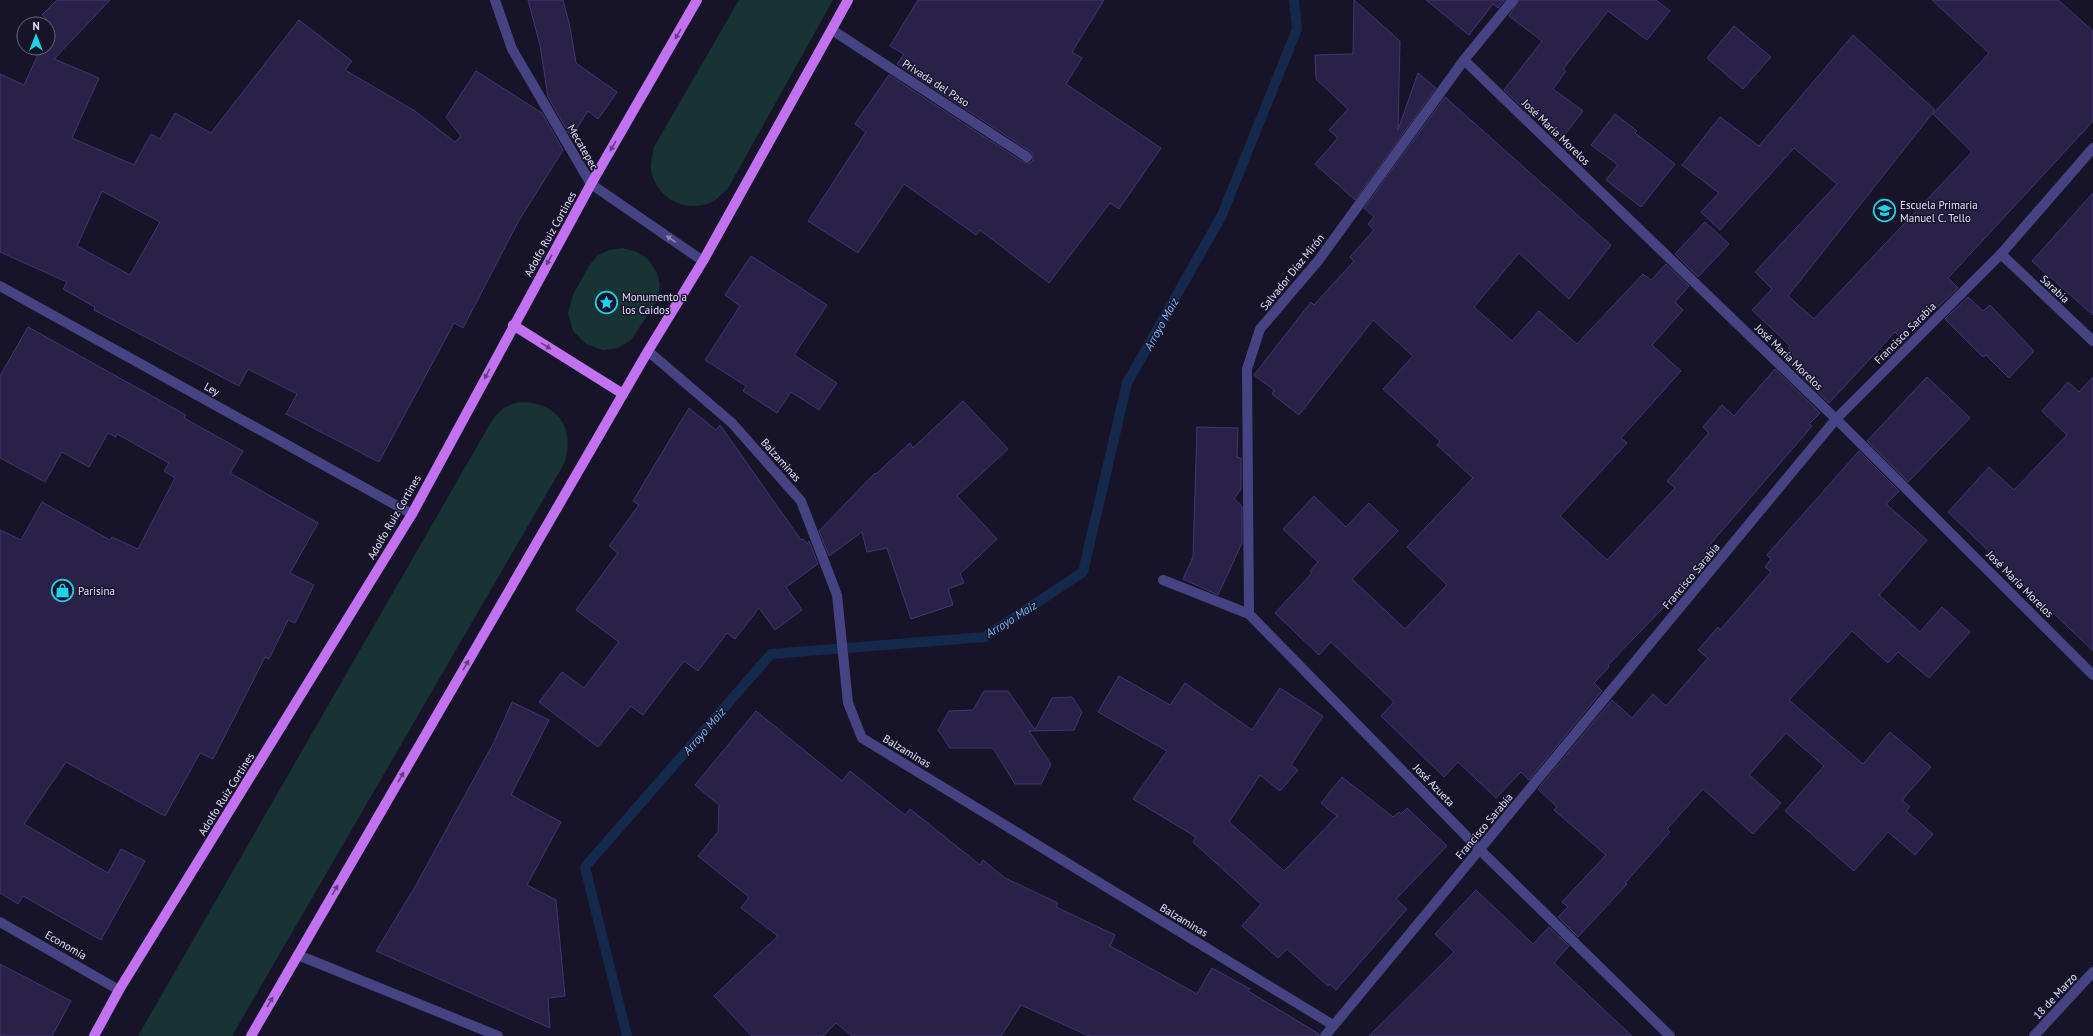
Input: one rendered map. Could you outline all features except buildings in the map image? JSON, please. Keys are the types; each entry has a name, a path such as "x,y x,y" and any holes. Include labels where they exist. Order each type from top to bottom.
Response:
{"main road":[{"name":"Adolfo Ruiz Cortines","path":"94,1036 119,990 412,514 513,325 591,184 697,0"},
{"path":"251,1036 648,351 703,261 848,0"},
{"path":"513,325 623,394"}],"street":[{"name":"Mecatepec","path":"495,0 512,49 591,184 703,261"},
{"name":"Salvador Díaz Mirón","path":"1249,614 1247,369 1260,329 1318,261 1464,60 1513,0"},
{"name":"Privada del Paso","path":"832,30 1027,157"},
{"name":"José María Morelos","path":"1464,60 1836,419 2093,675"},
{"name":"Francisco Sarabia","path":"1325,1036 1836,419 2001,254 2093,148"},
{"name":"Sarabia","path":"2001,254 2093,341"},
{"name":"Ley","path":"0,286 412,514"},
{"name":"Balzaminas","path":"648,351 732,423 801,501 837,595 848,703 862,738 1333,1025"},
{"name":"José Azueta","path":"1163,580 1249,614 1480,850 1670,1036"},
{"name":"Economía","path":"0,922 119,990"},
{"path":"298,955 498,1036"},
{"name":"18 de Marzo","path":"2034,1036 2093,972"}],"green space":[{"path":"739,0 833,0 727,190 712,202 692,206 682,204 673,201 665,195 654,179 651,169 651,161 654,147"},
{"path":"622,248 637,252 648,259 657,273 660,285 657,301 631,340 618,348 603,350 586,344 573,331 568,313 573,295 589,266 597,256 609,250"},
{"path":"519,402 543,406 560,418 565,427 567,437 565,462 232,1036 138,1036 494,417 505,407"}],"waterway":[{"name":"Arroyo Maiz","path":"627,1036 585,867 771,654 985,637 1083,572 1127,383 1222,215 1297,29 1294,0"}],"place":[{"name":"Escuela Primaria Manuel C. Tello","path":"1884,211"},
{"name":"Monumento a los Caidos","path":"607,303"},
{"name":"Parisina","path":"62,591"}]}
